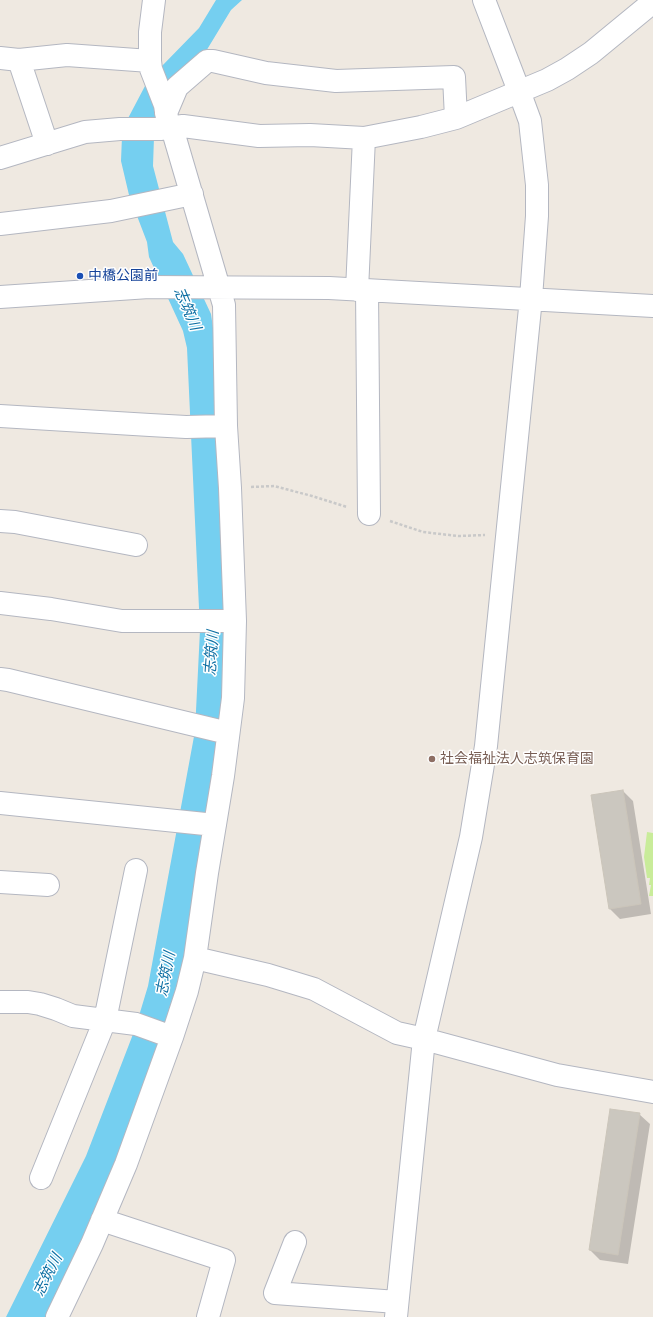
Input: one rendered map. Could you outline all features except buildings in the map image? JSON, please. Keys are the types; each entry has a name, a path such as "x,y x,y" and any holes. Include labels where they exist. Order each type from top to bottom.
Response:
{"street":[{"path":"57,1317 126,1164 187,991 195,958 223,776 233,698 235,621 226,426 224,305 192,194 166,121 151,65 150,32 154,0"},
{"path":"295,1242 275,1293 396,1309 424,1039 472,837 486,746 531,298 537,216 537,185 530,121 520,91 484,0"},
{"path":"0,158 85,132 120,129 166,121 183,126 259,136 310,135 364,138 421,128 456,118 492,104 567,69 591,52 653,2"},
{"path":"47,144 9,59 67,55 151,65"},
{"path":"166,121 177,87 207,61 266,73 336,81 454,77 456,118"},
{"path":"364,138 362,290 369,514"},
{"path":"0,224 111,211 192,194"},
{"path":"0,297 149,287 329,288 531,298 653,306"},
{"path":"0,416 186,427 226,426"},
{"path":"0,521 15,522 136,545"},
{"path":"0,603 51,609 122,621 235,621"},
{"path":"0,679 228,733"},
{"path":"0,803 215,825"},
{"path":"41,1178 105,1020 136,870"},
{"path":"0,882 48,885"},
{"path":"195,958 268,975 314,989 397,1033 557,1075 653,1092"},
{"path":"0,1002 28,1002 40,1004 72,1016 136,1024 172,1036"},
{"path":"102,1220 224,1260 208,1317"}],"path":[{"path":"230,488 274,486 312,496 423,532 458,536 507,535"}],"green space":[{"path":"647,832 653,833 653,896 649,896 651,885 649,885 650,878 647,878 644,857"}],"water":[{"name":"志筑川","path":"216,0 242,0 231,10 154,137 153,166 173,242 183,254 211,314 229,629 227,700 189,959 152,1079 51,1317 6,1317 86,1156 135,1029 148,986 195,731 200,630 187,348 183,331 149,257 147,242 129,195 121,161 122,136 125,124 145,86 160,68 199,28"}],"place":[{"name":"中橋公園前","path":"80,276"},
{"name":"社会福祉法人志筑保育園","path":"432,759"}]}
